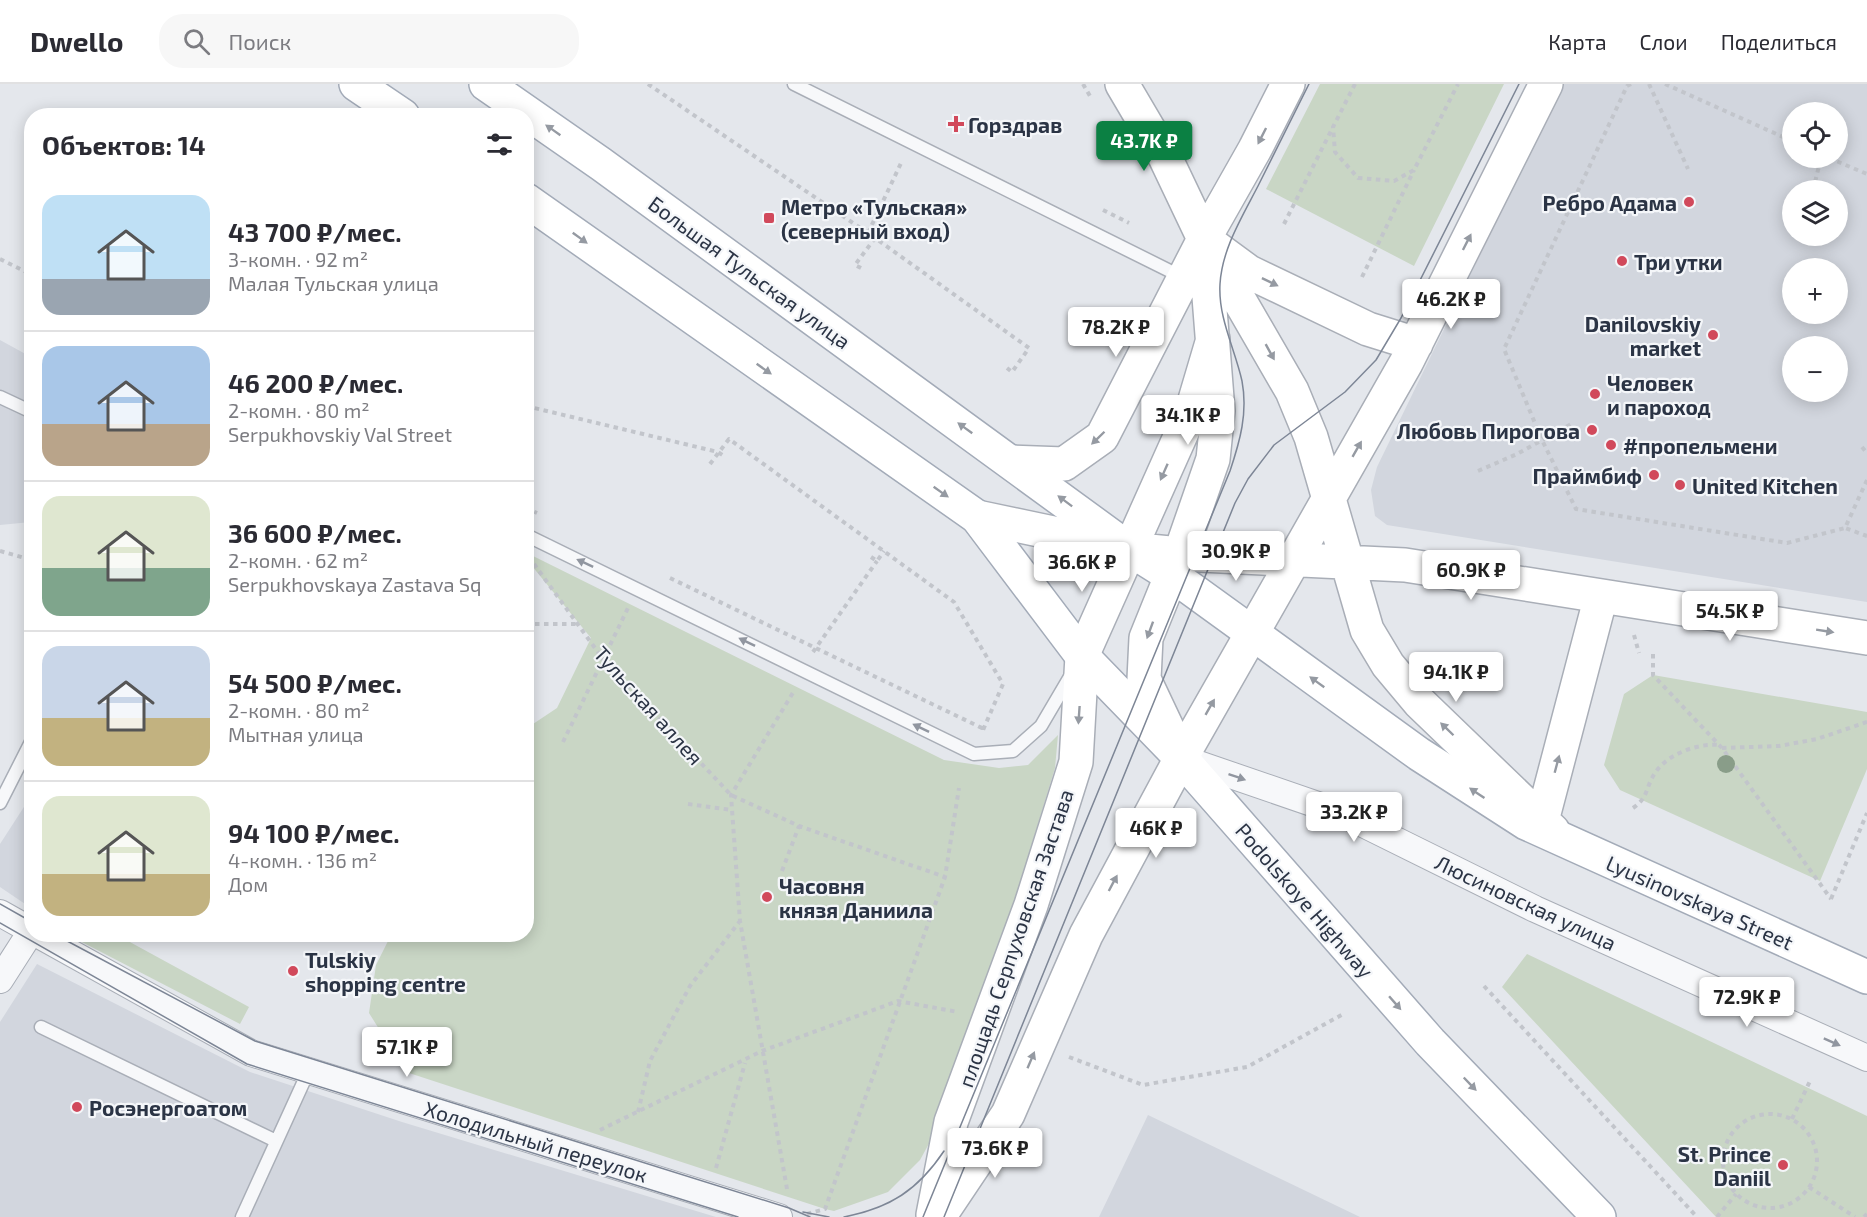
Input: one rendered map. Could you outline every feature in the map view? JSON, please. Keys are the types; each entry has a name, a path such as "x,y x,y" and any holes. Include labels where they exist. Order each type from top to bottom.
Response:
{"main road":[{"path":"356,84 391,108"},
{"name":"Большая Тульская улица","path":"486,84 520,108"},
{"path":"1122,84 1165,157 1204,238 1292,391 1311,437 1367,630 1388,665 1419,702 1554,831"},
{"path":"1012,462 1064,464 1102,437 1204,238 1250,159 1288,84"},
{"path":"939,1217 1008,1113 1086,935 1181,758 1416,344 1546,84"},
{"name":"Большая Тульская улица","path":"534,117 1129,549 1176,565 1252,633"},
{"path":"534,210 977,517 1129,549"},
{"path":"1181,758 1144,679 1146,638 1176,565 1213,459 1218,411 1204,238"},
{"path":"1204,238 1249,272 1368,329 1416,344"},
{"path":"1082,656 1192,410 1213,339"},
{"name":"Podolskoye Highway","path":"977,517 1082,656 1181,758 1430,1042 1599,1217"},
{"path":"1176,565 1294,559 1405,565 1867,638"},
{"path":"1554,831 1601,596"},
{"path":"1252,633 1484,798 1554,831"},
{"name":"площадь Серпуховская Застава","path":"933,1217 951,1122 1031,905 1076,762 1082,656"},
{"name":"Lyusinovskaya Street","path":"1554,831 1867,977"}],"street":[{"name":"Люсиновская улица","path":"1181,758 1341,813 1535,909 1867,1058"},
{"path":"0,913 24,927"},
{"path":"0,980 24,942"},
{"name":"Холодильный переулок","path":"51,942 251,1053 778,1217"}],"lane":[{"path":"794,84 1185,278"},
{"path":"0,397 24,408"},
{"path":"534,539 974,754 1013,751 1041,726 1082,656"},
{"path":"0,803 24,756"},
{"path":"41,1027 276,1141"},
{"path":"242,1217 309,1070"}],"path":[{"path":"648,84 875,237 1029,348 1012,372 1007,368"},
{"path":"1284,224 1355,84"},
{"path":"1362,277 1458,84"},
{"path":"1631,84 1627,86 1504,349 1542,440 1576,508 1787,543 1845,528 1867,536"},
{"path":"1649,84 1688,169"},
{"path":"1665,84 1782,137"},
{"path":"1333,127 1335,152 1358,178 1394,182 1414,170"},
{"path":"1848,166 1867,174"},
{"path":"868,233 896,175"},
{"path":"861,268 855,265 875,237"},
{"path":"0,259 24,271"},
{"path":"534,408 718,452 724,456"},
{"path":"1478,471 1573,423"},
{"path":"665,575 983,732 1003,684 954,602 729,439 710,464"},
{"path":"1862,447 1867,453"},
{"path":"1845,528 1867,480"},
{"path":"534,512 548,518"},
{"path":"0,551 24,558"},
{"path":"788,1192 740,921 731,795 789,703 815,648 884,551"},
{"path":"871,557 877,561"},
{"name":"Тульская аллея","path":"534,565 580,624 603,659 731,795"},
{"path":"563,742 638,588"},
{"path":"534,624 580,624"},
{"path":"1634,635 1639,653"},
{"path":"1653,654 1653,675 1721,747 1831,899 1867,813"},
{"path":"1633,808 1644,801 1655,772 1679,754 1705,744 1721,747 1779,746 1817,739 1867,722"},
{"path":"805,1214 825,1209 898,1001 945,877 959,788"},
{"path":"731,795 799,826 945,877"},
{"path":"688,804 732,810"},
{"path":"782,871 799,826"},
{"path":"639,1112 650,1061 690,986 740,921"},
{"path":"1484,986 1697,1217"},
{"path":"594,1133 745,1062 762,1051 898,1001 956,1011"},
{"path":"1088,1064 1143,1085 1247,1067 1345,1013"},
{"path":"715,1170 745,1062"},
{"path":"1792,1119 1811,1079"},
{"path":"1779,1115 1792,1119 1807,1131 1816,1149 1815,1175 1809,1186 1794,1201 1774,1208 1748,1202 1736,1194 1729,1183 1723,1157 1732,1133 1753,1117 1779,1115"},
{"path":"1809,1186 1855,1217"},
{"path":"1717,1217 1736,1194"}],"shaded area":[{"path":"1563,84 1867,84 1867,602 1387,525 1375,516 1371,490 1377,467"},
{"path":"0,340 24,353 24,523 0,525"},
{"path":"24,807 24,903 0,887 0,844"},
{"path":"37,964 250,1072 402,1122 716,1217 0,1217 0,1022"},
{"path":"1148,1115 1360,1217 1099,1217"}],"green space":[{"path":"1320,84 1504,84 1414,266 1266,189"},
{"path":"534,556 944,760 999,768 1028,765 1058,735 1055,768 1013,906 1007,965 948,1109 920,1160 888,1192 834,1211 825,1209 406,1072 369,1013 376,965 388,942 534,942 534,723 557,708 591,638 534,569"},
{"path":"1653,675 1867,712 1867,769 1820,881 1620,790 1604,765 1624,694"},
{"path":"82,942 130,942 249,1007 240,1024"},
{"path":"1527,954 1867,1116 1867,1217 1716,1217 1502,987"}],"tram line":[{"path":"923,1217 1230,471 1242,427 1244,393 1222,309 1220,297 1222,271 1234,234 1309,84"},
{"path":"944,1217 1235,503 1248,479 1274,445 1345,392 1376,360 1401,318 1519,84"},
{"path":"0,904 24,918"},
{"path":"0,923 24,937"},
{"path":"33,942 247,1064 738,1217"},
{"path":"69,942 255,1041 789,1208 810,1217"},
{"path":"844,1217 875,1208 901,1195 924,1176 944,1151"},
{"path":"803,1212 829,1217"}],"place":[{"name":"Горздрав","path":"956,124"},
{"name":"Ребро Адама","path":"1689,202"},
{"name":"Метро «Тульская» (северный вход)","path":"769,218"},
{"name":"Три утки","path":"1622,261"},
{"name":"Danilovskiy market","path":"1713,335"},
{"name":"Человек и пароход","path":"1595,394"},
{"name":"Любовь Пирогова","path":"1592,430"},
{"name":"#пропельмени","path":"1611,445"},
{"name":"Праймбиф","path":"1654,475"},
{"name":"United Kitchen","path":"1680,485"},
{"name":"Часовня князя Даниила","path":"767,897"},
{"name":"Tulskiy shopping centre","path":"293,971"},
{"name":"Росэнергоатом","path":"77,1107"},
{"name":"St. Prince Daniil","path":"1783,1165"}]}
